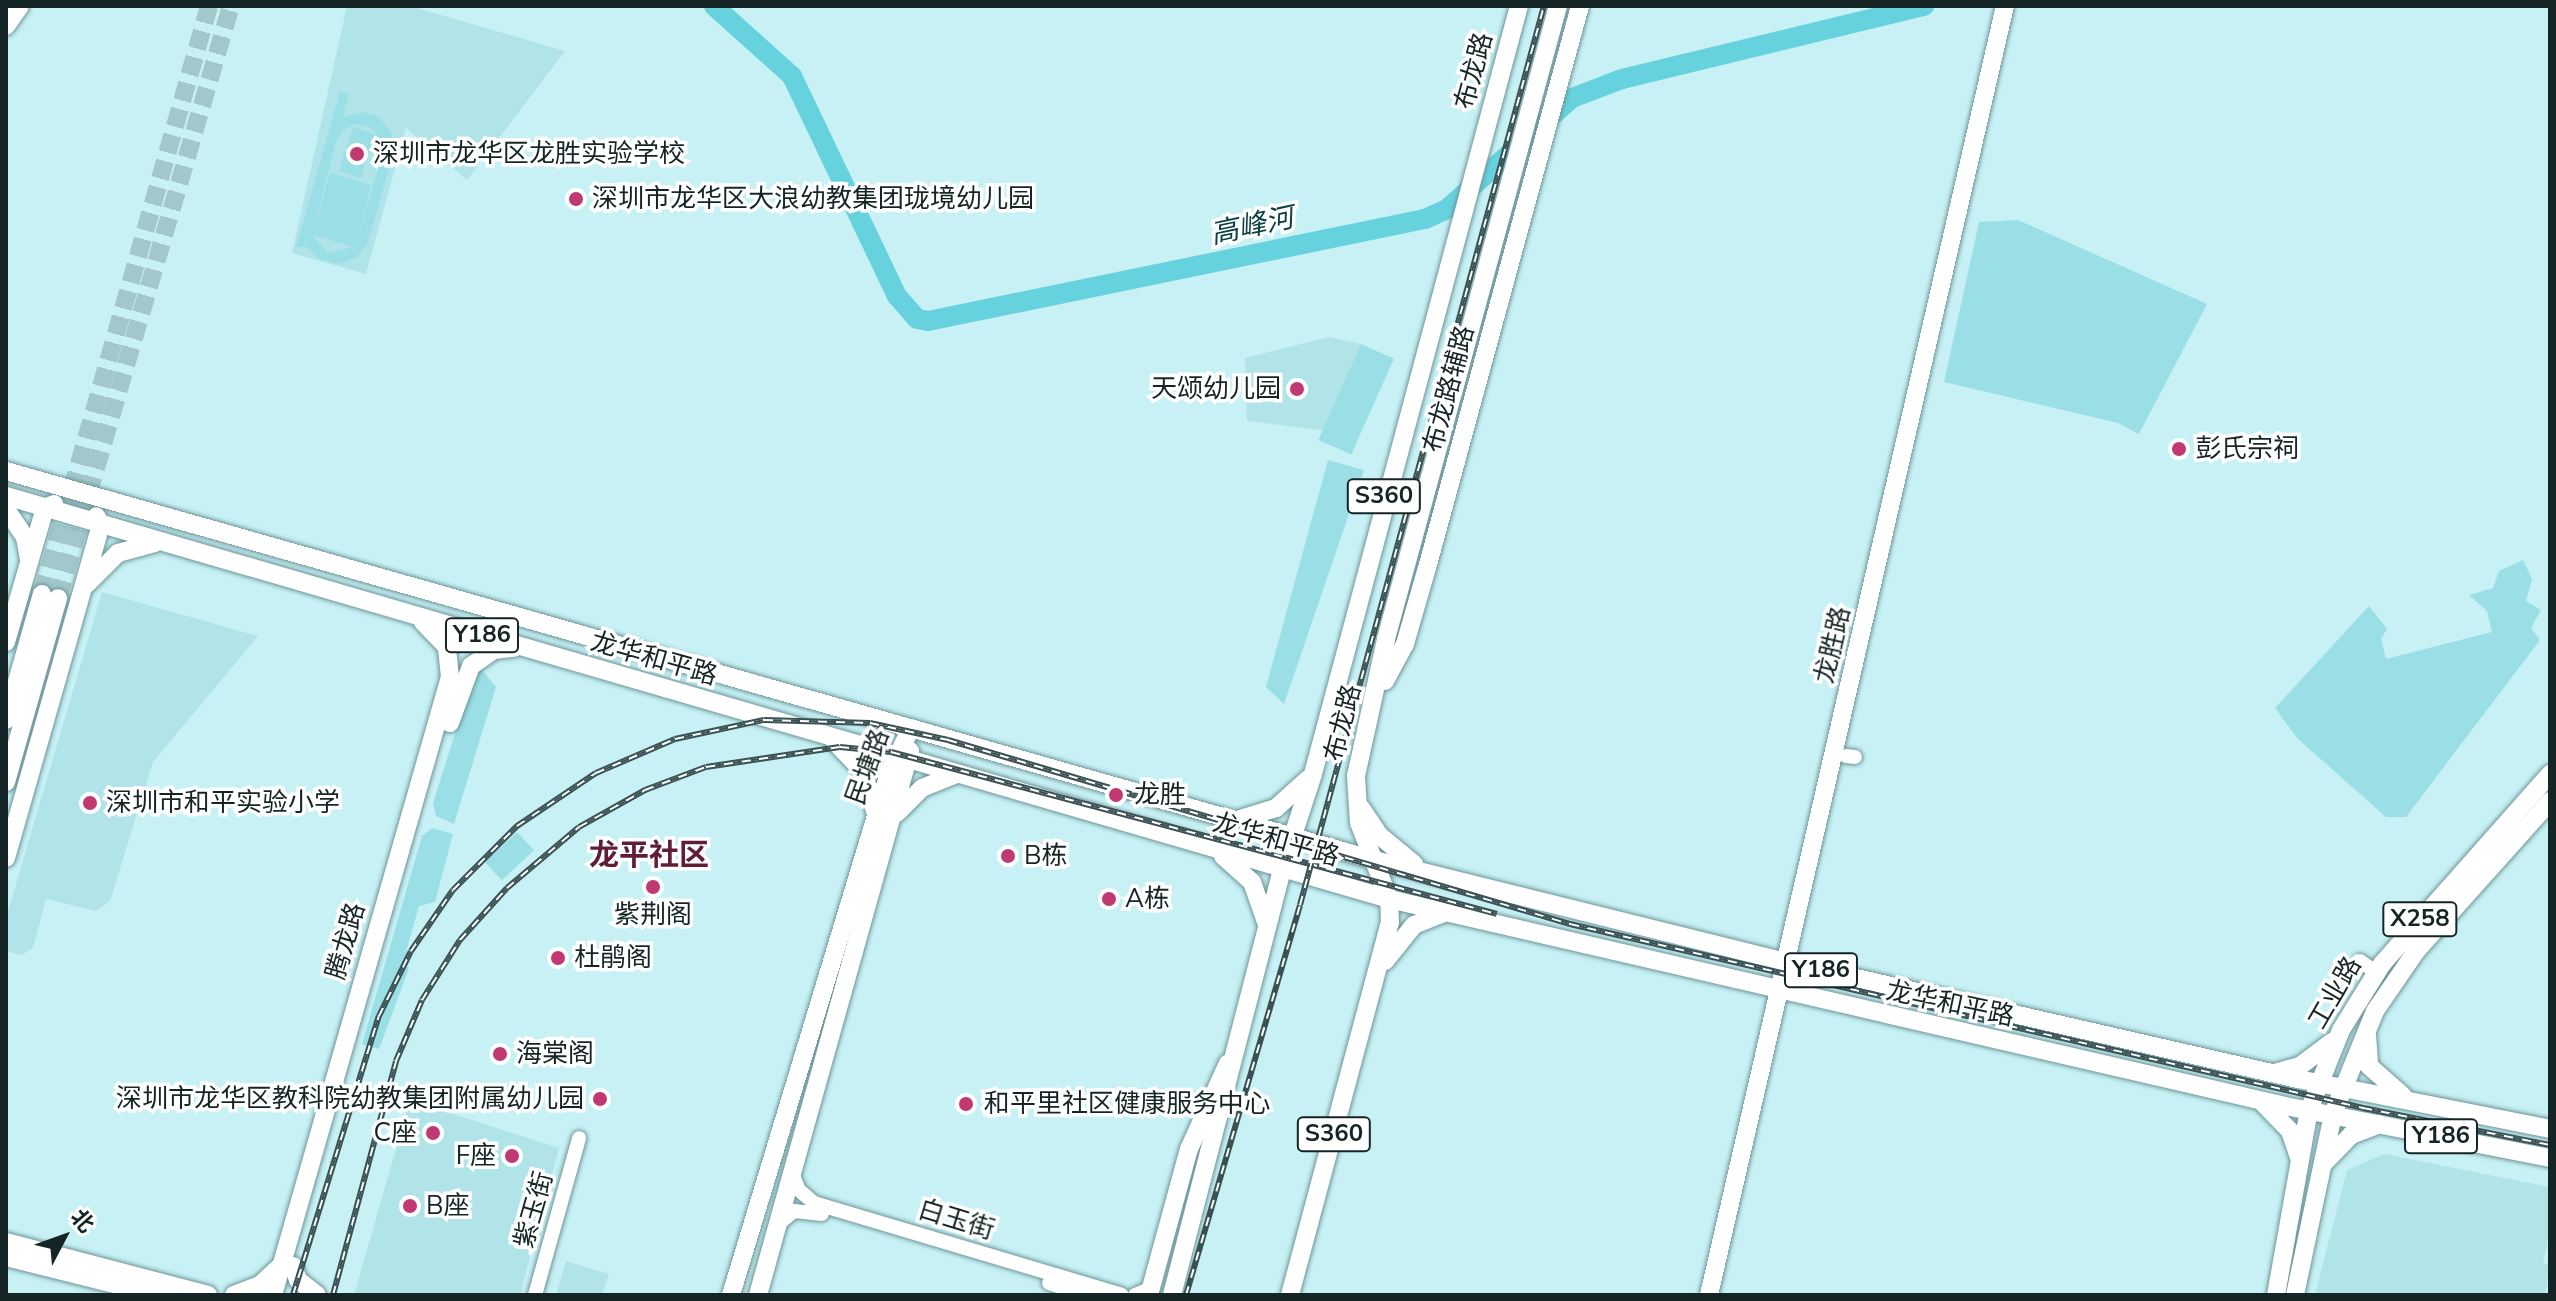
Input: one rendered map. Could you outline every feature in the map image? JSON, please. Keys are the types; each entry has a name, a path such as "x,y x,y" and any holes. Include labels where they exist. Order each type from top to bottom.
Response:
{"main road":[{"path":"6,26 20,6"},
{"name":"布龙路","path":"1172,1295 1242,1040 1282,869 1313,774 1519,6"},
{"name":"布龙路","path":"1290,1295 1390,923 1389,899 1354,798 1378,695 1386,639 1558,6"},
{"name":"布龙路辅路","path":"1378,695 1405,644 1580,6"},
{"name":"龙胜路","path":"1722,1295 2005,6"},
{"name":"龙胜路","path":"1793,964 1850,756 2017,6"},
{"name":"龙华和平路","path":"6,471 1374,860 1423,869 1793,964 2269,1073 2550,1129"},
{"path":"6,642 45,508 81,492 101,524 6,858"},
{"name":"龙华和平路","path":"6,496 1389,899 1786,994 2309,1110 2550,1158"},
{"path":"6,509 25,537 29,563"},
{"path":"83,589 118,553 149,543 167,543"},
{"path":"6,720 50,596 6,782"},
{"name":"腾龙路","path":"285,1295 287,1266 450,677 447,647 414,616"},
{"name":"腾龙路","path":"273,1295 287,1266 462,681 482,656 494,650 528,649"},
{"name":"民塘路","path":"731,1295 875,825 911,728"},
{"path":"826,736 845,748 870,784 875,825"},
{"name":"民塘路","path":"758,1295 894,817 902,758"},
{"path":"894,817 922,788 957,774"},
{"path":"1233,819 1276,808 1313,774"},
{"name":"工业路","path":"2276,1295 2309,1110 2341,1030 2376,972 2550,774"},
{"path":"1354,798 1380,836 1423,869"},
{"name":"工业路","path":"2295,1295 2333,1114 2371,1019 2400,971 2550,801"},
{"path":"1210,848 1252,882 1266,930"},
{"path":"1377,973 1414,925 1446,913"},
{"name":"龙胜路","path":"1709,1295 1786,994"},
{"path":"2371,1019 2366,1046 2369,1066 2385,1084 2416,1103"},
{"path":"2269,1073 2300,1066 2341,1030"},
{"name":"布龙路","path":"1145,1293 1198,1123 1242,1040"},
{"path":"2254,1097 2290,1131 2299,1163"},
{"path":"2319,1173 2342,1142 2380,1124"},
{"path":"6,1242 208,1295"},
{"path":"6,1257 158,1295"},
{"path":"234,1295 260,1285 287,1266 298,1280 317,1295"}],"street":[{"path":"2360,961 2376,972"},
{"name":"紫玉街","path":"535,1295 579,1138"},
{"name":"白玉街","path":"792,1172 799,1190 814,1203 1122,1295"},
{"name":"白玉街","path":"777,1225 794,1211 810,1211 1087,1295"}],"shaded area":[{"name":"深圳市龙华区龙胜实验学校","path":"347,6 410,6 565,51 467,180 406,128 366,274 292,253"},
{"path":"340,91 349,94 343,117 362,112 379,117 391,132 394,151 368,243 356,258 338,264 319,259 307,247 296,247","holes":["356,124 373,129 383,150 358,239 371,185 330,173 312,234 336,142 343,130","313,235 353,247 328,253"]},
{"path":"353,127 375,134 361,178 339,171"},
{"path":"2018,220 2207,304 2139,434 2118,423 1944,382 1979,222"},
{"name":"天颂幼儿园","path":"1329,337 1361,344 1337,432 1247,421 1245,358"},
{"path":"1361,344 1394,359 1351,455 1318,440"},
{"path":"1328,460 1364,470 1284,704 1266,687"},
{"path":"2523,560 2532,579 2526,601 2541,610 2531,628 2540,640 2406,817 2386,817 2297,738 2275,708 2369,606 2387,629 2381,639 2386,659 2492,632 2487,611 2469,595 2493,588 2499,571"},
{"name":"深圳市和平实验小学","path":"102,592 258,636 153,762 110,901 96,911 46,899 33,948 22,955 6,951 6,918"},
{"path":"477,664 496,687 454,824 436,816 433,803"},
{"path":"432,828 453,834 435,902 419,906 403,963 409,968 379,1049 362,1044 422,836"},
{"path":"517,832 534,850 502,880 485,862"},
{"path":"410,1100 559,1148 520,1295 354,1295"},
{"path":"2384,1154 2550,1187 2550,1229 2543,1263 2550,1265 2545,1295 2315,1295 2347,1170"},
{"path":"566,1261 609,1274 602,1295 556,1295"}],"waterway":[{"name":"高峰河","path":"714,6 792,76 897,296 917,319 928,321 1425,219 1447,209 1572,98 1622,79 1924,6"}],"tunnel":[{"path":"42,594 209,6"},
{"path":"58,598 231,6"}],"railway":[{"path":"1186,1295 1300,905 1544,6"},
{"path":"293,1295 379,1016 411,951 453,890 517,826 596,773 675,739 764,720 870,723 948,740 1570,924 2363,1108 2550,1145"},
{"path":"333,1295 396,1061 422,1000 460,940 507,888 579,827 645,790 706,767 840,747 891,752 1497,914"}],"place":[{"name":"深圳市龙华区龙胜实验学校","path":"357,154"},
{"name":"深圳市龙华区大浪幼教集团珑境幼儿园","path":"576,199"},
{"name":"天颂幼儿园","path":"1297,389"},
{"name":"彭氏宗祠","path":"2179,449"},
{"name":"龙胜","path":"1116,795"},
{"name":"深圳市和平实验小学","path":"90,803"},
{"name":"B栋","path":"1008,856"},
{"name":"紫荆阁","path":"653,887"},
{"name":"A栋","path":"1109,899"},
{"name":"杜鹃阁","path":"558,958"},
{"name":"海棠阁","path":"500,1054"},
{"name":"深圳市龙华区教科院幼教集团附属幼儿园","path":"600,1099"},
{"name":"和平里社区健康服务中心","path":"966,1104"},
{"name":"C座","path":"433,1133"},
{"name":"F座","path":"512,1156"},
{"name":"B座","path":"410,1206"}],"district":[{"name":"龙平社区","path":"649,856"}]}
